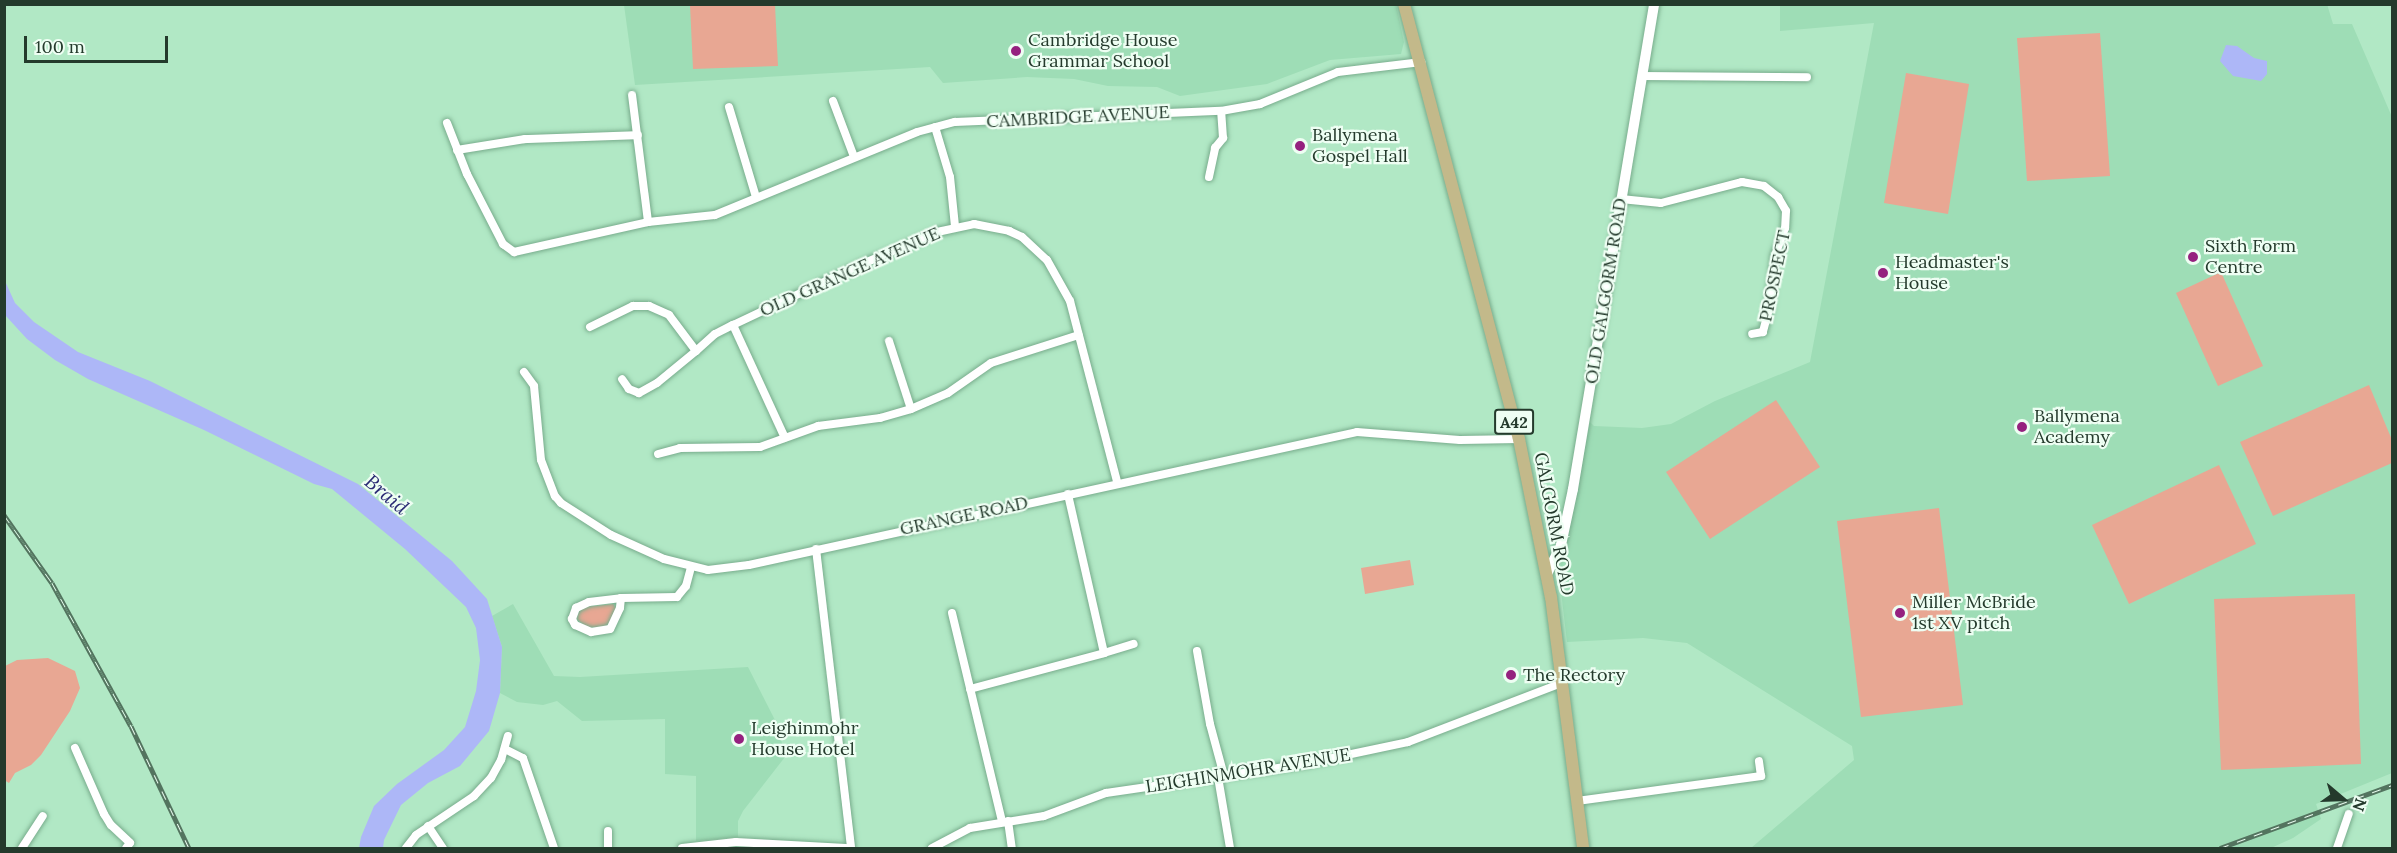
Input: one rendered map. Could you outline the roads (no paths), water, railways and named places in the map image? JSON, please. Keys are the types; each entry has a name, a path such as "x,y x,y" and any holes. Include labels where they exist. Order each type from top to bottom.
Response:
{"main road":[{"name":"GALGORM ROAD","path":"1404,4 1519,439 1547,574 1583,849"}],"street":[{"name":"OLD GALGORM ROAD","path":"1547,574 1561,545 1573,489 1621,199 1644,76 1654,4"},
{"name":"CAMBRIDGE AVENUE","path":"447,123 457,150 503,244 514,252 648,222 716,215 756,196 854,157 935,127 955,122 1221,111 1260,104 1338,72 1421,62"},
{"path":"1644,76 1807,77"},
{"path":"632,95 648,222"},
{"path":"833,101 854,157"},
{"path":"729,107 756,196"},
{"path":"1209,177 1215,148 1223,138 1221,111"},
{"path":"935,127 950,177 955,226"},
{"path":"457,150 525,139 638,135"},
{"name":"PROSPECT","path":"1621,199 1661,203 1742,182 1764,186 1778,197 1786,211 1785,228 1775,256 1769,309 1763,332 1752,334"},
{"name":"OLD GRANGE AVENUE","path":"622,379 629,389 639,393 657,383 716,334 733,325 879,256 955,226 992,226 1022,237 1034,247 1058,276 1070,301 1117,482"},
{"path":"590,327 633,306 649,306 669,315 696,351"},
{"path":"733,325 785,438"},
{"path":"658,454 680,448 751,448 772,444 818,426 880,418 912,409 948,393 991,363 1079,335"},
{"path":"889,341 912,409"},
{"name":"GRANGE ROAD","path":"524,372 534,386 541,460 555,496 565,507 611,535 664,559 691,567 723,569 1117,482 1357,432 1460,440 1519,439"},
{"path":"1068,494 1104,653"},
{"path":"816,549 851,849"},
{"path":"621,598 620,608 610,629 591,632 575,625 573,613 581,604 621,598 677,597 686,586 691,567"},
{"path":"951,613 1012,849"},
{"path":"970,689 1134,644"},
{"path":"1197,651 1221,776 1230,849"},
{"name":"LEIGHINMOHR AVENUE","path":"932,849 970,828 1044,816 1106,793 1351,756 1408,742 1562,683"},
{"path":"406,849 428,826 474,796 491,778 508,736"},
{"path":"75,748 104,814 128,846"},
{"path":"505,748 523,758 554,849"},
{"path":"1577,801 1761,776 1759,761"},
{"path":"2337,849 2349,814"},
{"path":"22,849 43,816"},
{"path":"428,826 442,849"},
{"path":"608,831 608,849"},
{"path":"682,849 736,842 846,849"}],"water":[{"path":"2226,45 2237,46 2254,58 2267,61 2267,74 2261,81 2233,76 2220,61"},
{"path":"5,281 15,303 34,322 78,352 150,381 358,484 452,561 487,599 502,647 500,693 489,731 460,766 428,783 401,805 384,840 383,848 359,848 361,837 374,806 397,784 444,750 465,727 476,691 480,660 476,628 466,607 405,549 332,489 314,484 204,430 88,379 55,360 27,339 5,315"}],"railway":[{"path":"4,515 52,583 131,726 189,848"},
{"path":"2220,848 2392,785"}],"place":[{"name":"Cambridge House Grammar School","path":"1016,51"},
{"name":"Ballymena Gospel Hall","path":"1300,146"},
{"name":"Sixth Form Centre","path":"2193,257"},
{"name":"Headmaster's House","path":"1883,273"},
{"name":"Ballymena Academy","path":"2022,427"},
{"name":"Miller McBride 1st XV pitch","path":"1900,613"},
{"name":"The Rectory","path":"1511,675"},
{"name":"Leighinmohr House Hotel","path":"739,739"}],"water label":[{"name":"Braid","path":"387,494"}]}
